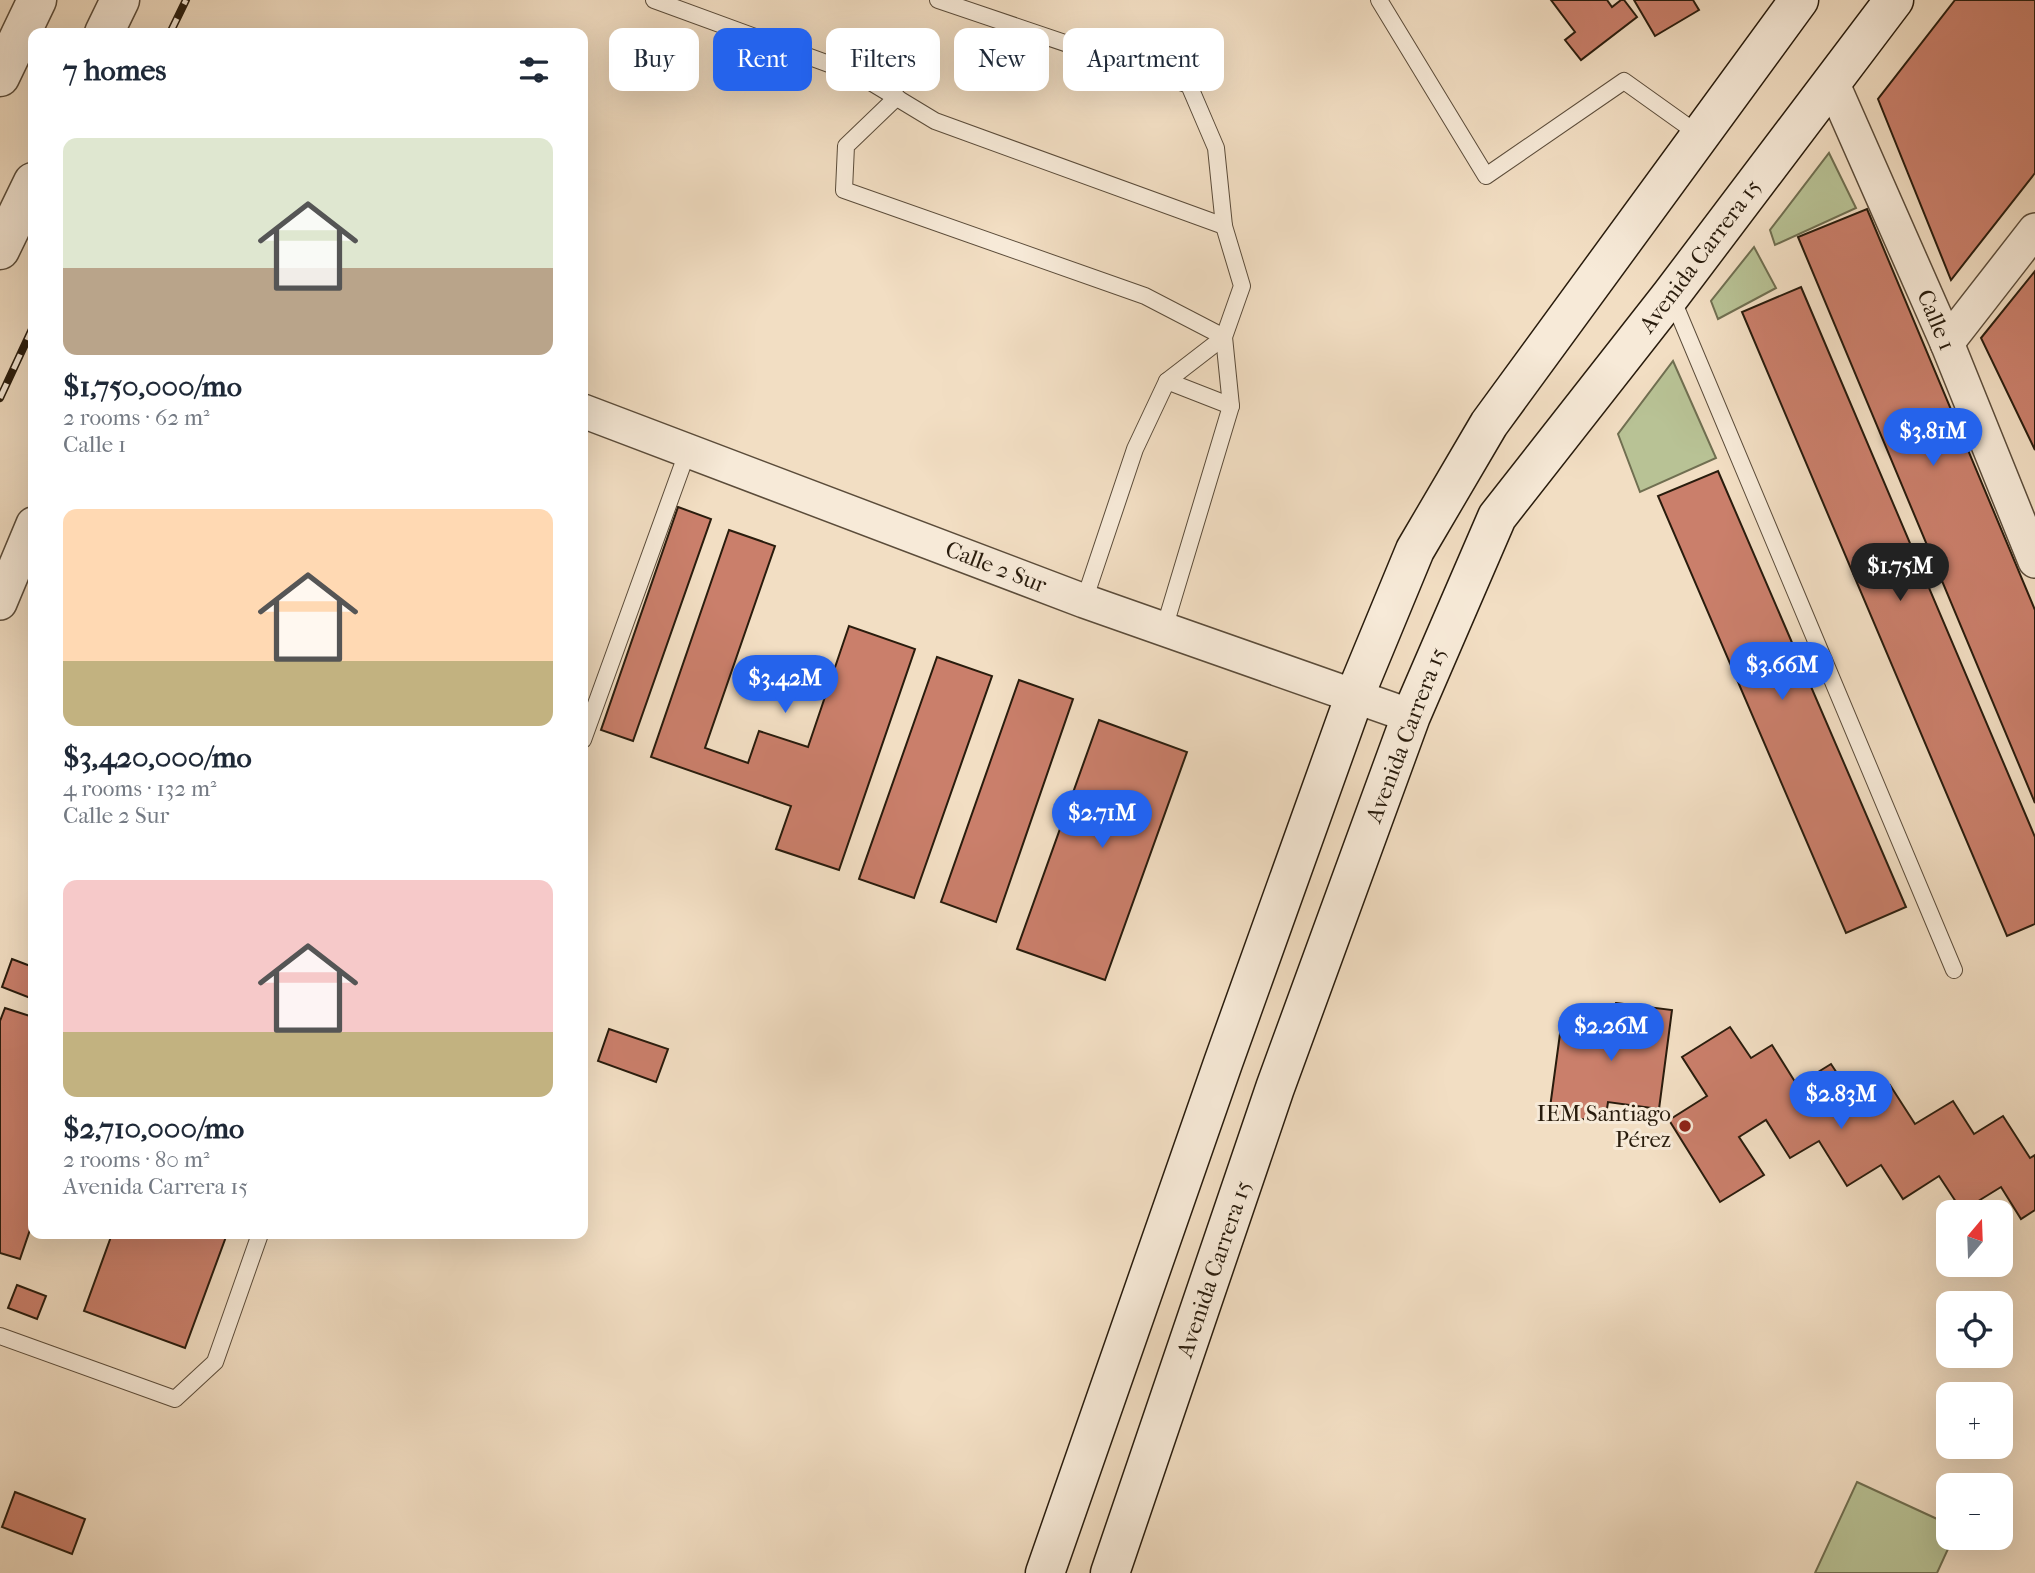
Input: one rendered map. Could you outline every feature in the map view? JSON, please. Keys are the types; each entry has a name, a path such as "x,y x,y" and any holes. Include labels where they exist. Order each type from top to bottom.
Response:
{"main road":[{"path":"0,77 37,0"},
{"path":"106,28 120,0"},
{"path":"1045,1573 1355,695 1415,550 1489,424 1799,0"},
{"name":"Avenida Carrera 15","path":"1110,1573 1275,1088 1411,716 1497,517 1671,295 1894,0"},
{"path":"0,250 28,192"}],"street":[{"name":"Calle 1","path":"1832,82 1947,343 2035,561"},
{"path":"1947,343 2035,230"},
{"name":"Calle 2 Sur","path":"588,413 1084,601 1411,716"},
{"path":"0,603 28,536"}],"lane":[{"path":"654,0 859,75 934,121 1224,226"},
{"path":"937,0 1189,85 1216,148 1224,226 1242,286 1224,337 1231,406 1164,629"},
{"path":"1379,0 1486,176 1624,81 1701,135"},
{"path":"897,97 846,146 844,190 1145,296 1224,337"},
{"path":"1671,295 1954,970"},
{"path":"1084,601 1136,449 1167,382 1224,337"},
{"path":"1167,382 1231,406"},
{"path":"588,726 688,450"},
{"path":"0,1336 175,1399 215,1362 258,1239"}],"green space":[{"path":"1829,153 1856,208 1775,245 1770,230"},
{"path":"1754,247 1776,288 1718,319 1711,301"},
{"path":"1673,361 1716,458 1640,492 1618,434"},
{"path":"1857,1482 1936,1518 1936,1550 1948,1550 1937,1573 1815,1573"}],"building":[{"path":"1551,0 1607,0 1612,7 1624,0 1637,17 1581,60 1565,40 1575,32"},
{"path":"1634,0 1693,0 1699,10 1655,36"},
{"path":"1955,0 2035,0 2035,173 1951,280 1878,99"},
{"path":"1867,209 2035,610 2035,803 1798,237"},
{"path":"2035,271 2035,450 1981,338"},
{"path":"1801,287 2035,837 2035,924 2007,936 1742,312"},
{"path":"1718,471 1906,907 1846,933 1658,496"},
{"path":"678,507 711,519 633,741 601,730"},
{"path":"729,530 775,546 705,748 748,763 759,731 808,747 849,626 915,649 839,870 776,849 791,806 651,757"},
{"path":"937,657 992,676 914,898 859,879"},
{"path":"1019,680 1073,699 996,922 941,902"},
{"path":"1099,720 1187,752 1105,980 1017,949"},
{"path":"12,959 28,965 28,997 2,987"},
{"path":"1616,1003 1672,1010 1659,1109 1608,1102 1605,1122 1549,1115 1562,1019 1613,1026"},
{"path":"5,1008 28,1015 28,1236 20,1259 0,1253 0,1021"},
{"path":"1730,1027 1751,1058 1772,1045 1797,1085 1831,1064 1858,1105 1890,1085 1915,1124 1953,1101 1974,1134 2003,1116 2030,1158 2035,1155 2035,1210 2021,1219 2013,1206 2013,1200 2009,1200 2001,1187 1980,1200 1955,1200 1939,1176 1903,1199 1881,1165 1847,1186 1819,1141 1790,1158 1766,1120 1739,1137 1764,1175 1720,1202 1669,1120 1707,1096 1682,1057"},
{"path":"609,1029 668,1049 656,1082 598,1061"},
{"path":"110,1239 225,1239 185,1348 84,1311"},
{"path":"17,1285 46,1296 37,1319 8,1308"},
{"path":"15,1492 85,1519 72,1554 2,1527"}],"railway":[{"path":"172,28 186,0"},
{"path":"0,398 28,338"}],"place":[{"name":"IEM Santiago Pérez","path":"1685,1126"}]}
